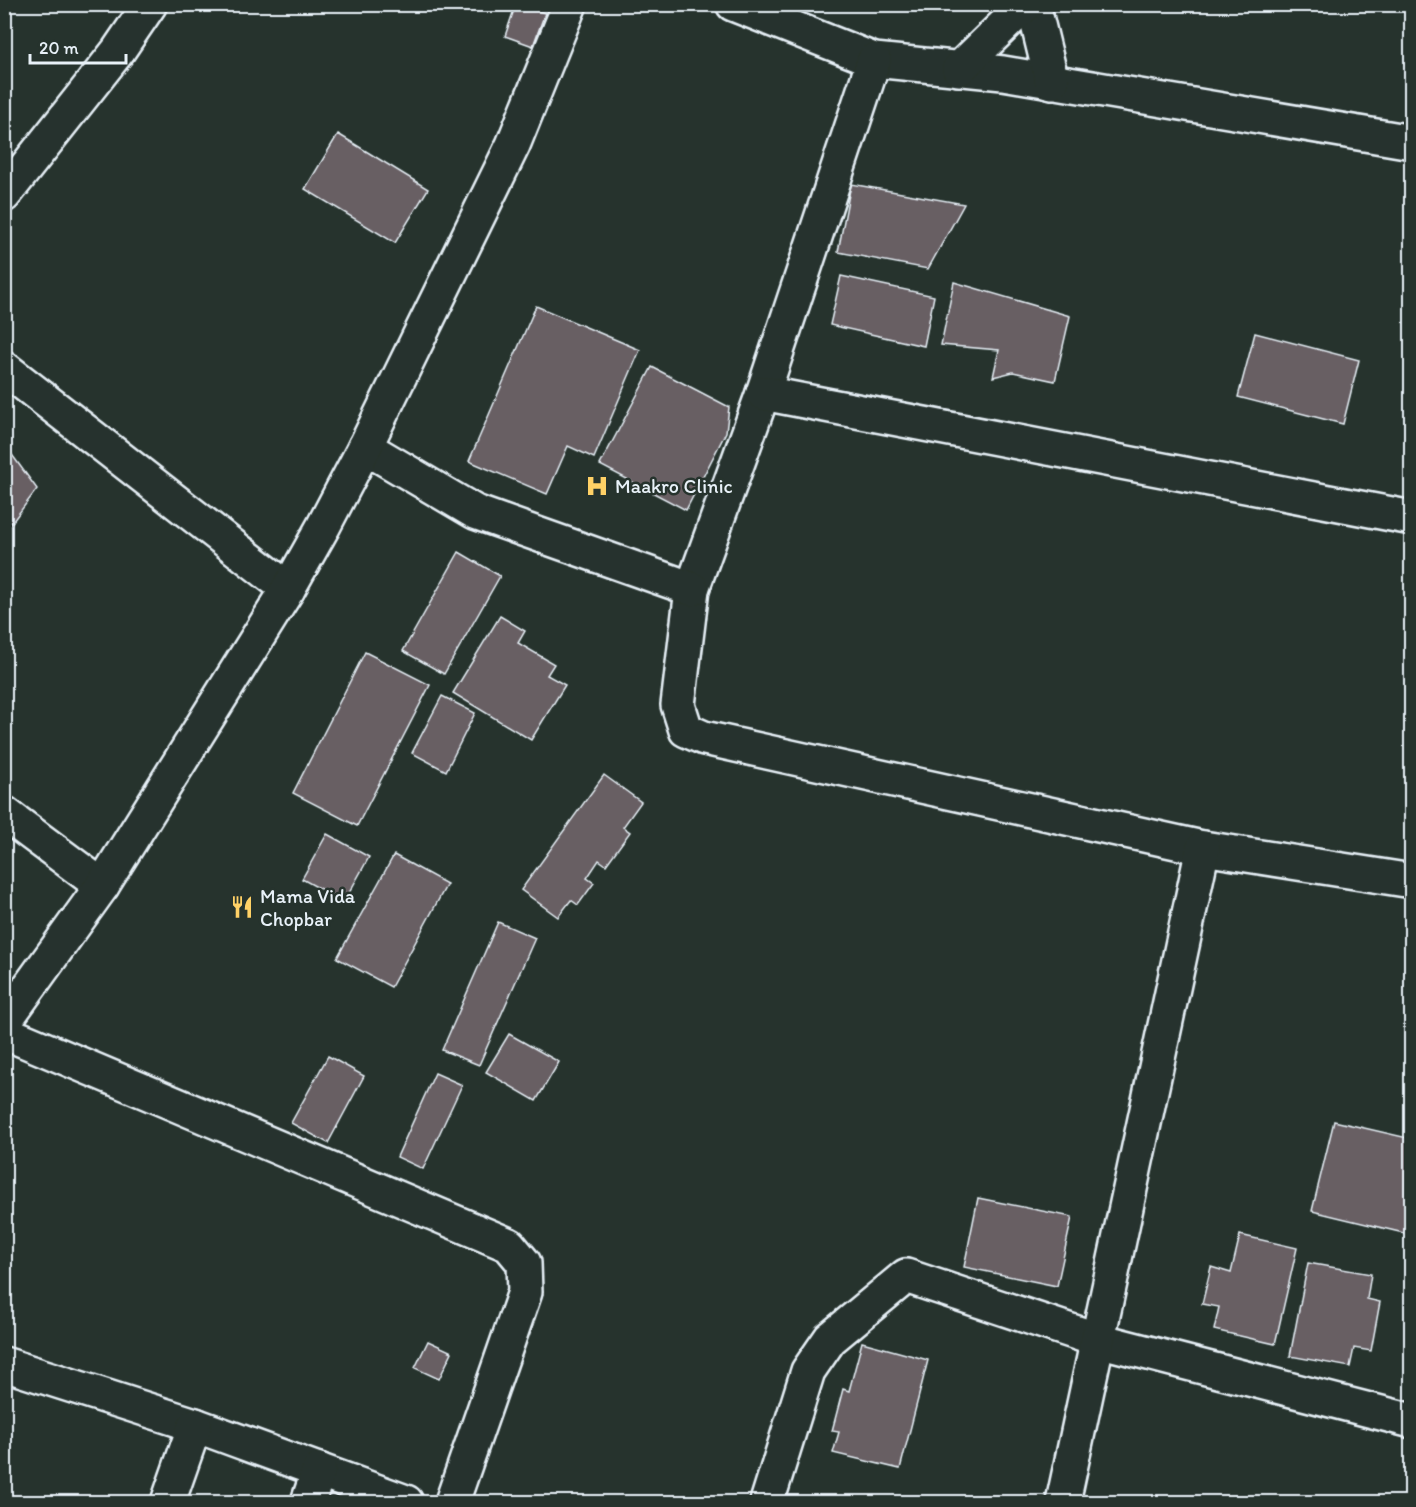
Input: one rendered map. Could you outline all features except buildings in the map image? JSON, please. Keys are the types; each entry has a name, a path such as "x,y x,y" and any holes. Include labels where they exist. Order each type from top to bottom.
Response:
{"street":[{"path":"4,195 118,51 150,4"},
{"path":"4,1022 102,886 288,589 364,447 513,145 570,4"},
{"path":"733,4 874,60 1003,73 1412,142"},
{"path":"959,69 1026,4"},
{"path":"1033,4 1052,82"},
{"path":"874,60 763,393 692,589 678,705 686,730 704,738 1203,848 1412,881"},
{"path":"4,368 288,589"},
{"path":"763,393 1412,518"},
{"path":"364,447 475,512 692,589"},
{"path":"4,813 102,886"},
{"path":"1063,1503 1203,848"},
{"path":"4,1032 509,1245 524,1263 525,1292 452,1503"},
{"path":"767,1503 808,1371 830,1339 906,1276 1098,1340 1412,1421"},
{"path":"4,1364 195,1425 406,1503"},
{"path":"168,1503 195,1425"},
{"path":"308,1503 319,1470"}],"place":[{"name":"Maakro Clinic","path":"597,486"},
{"name":"Mama Vida Chopbar","path":"242,907"}]}
